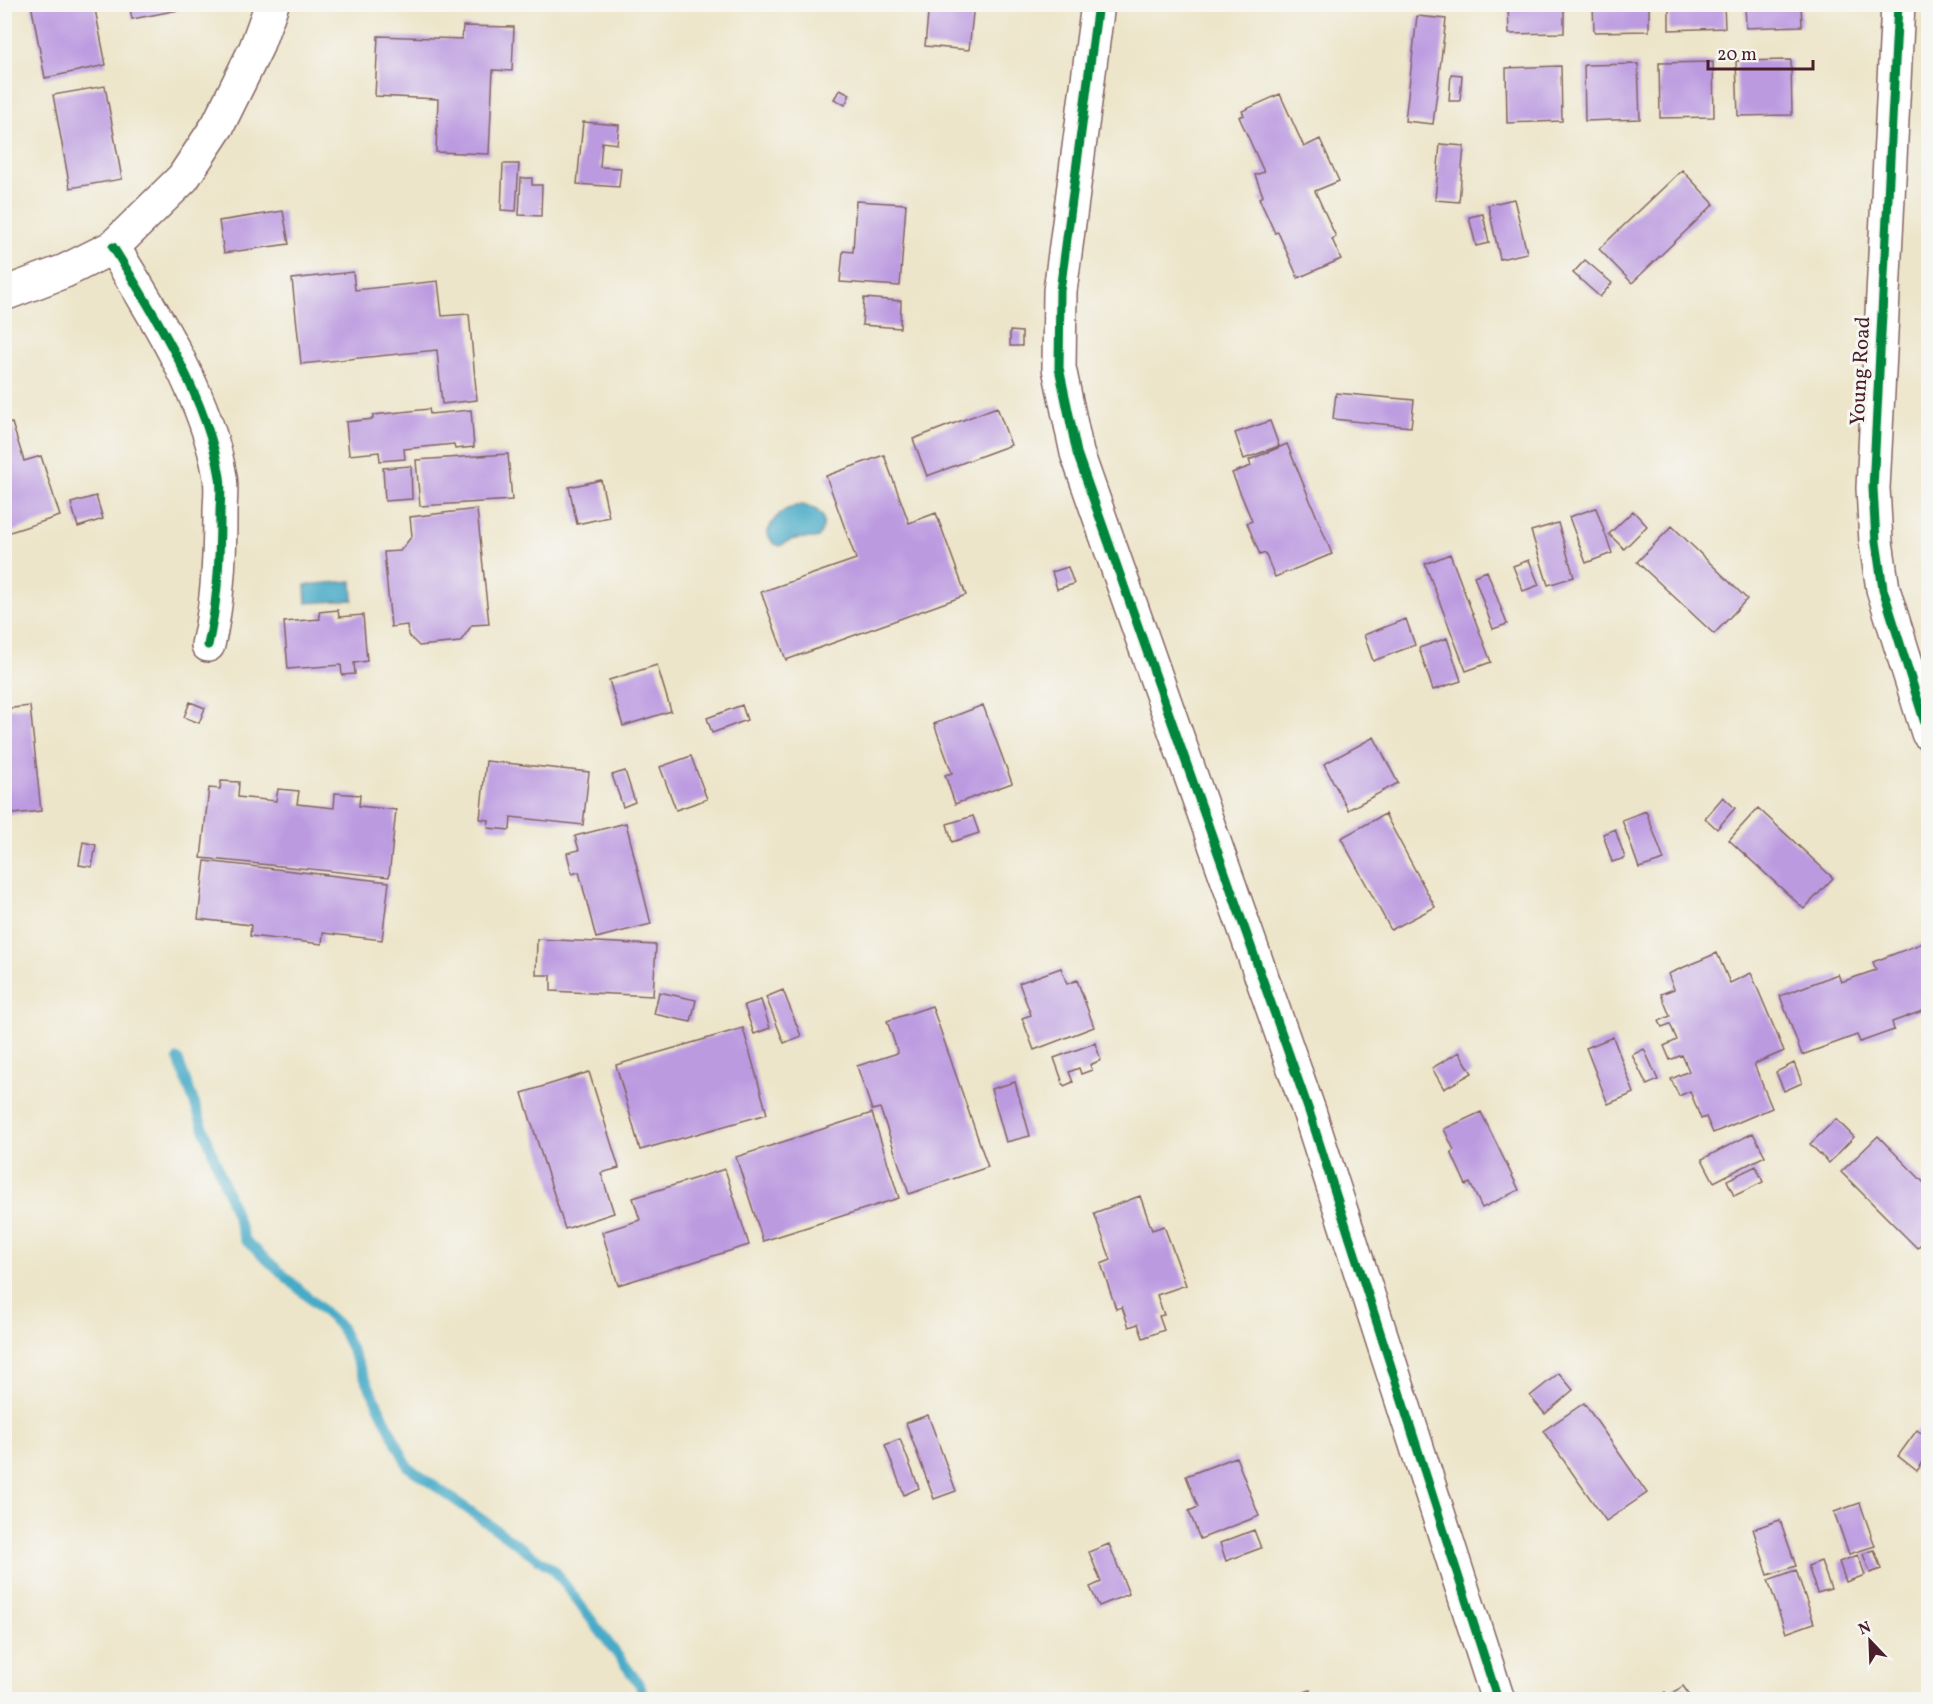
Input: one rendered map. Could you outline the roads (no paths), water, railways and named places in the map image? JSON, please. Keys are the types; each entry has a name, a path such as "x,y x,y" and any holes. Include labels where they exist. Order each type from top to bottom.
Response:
{"street":[{"path":"4,294 64,271 113,247 183,178 218,125 251,57 272,4"},
{"path":"1098,4 1060,291 1059,368 1077,453 1309,1111 1498,1700"},
{"name":"Young Road","path":"1898,4 1873,488 1876,542 1883,589 1929,733"},
{"path":"113,247 155,315 192,388 220,478 220,541 214,619 208,645"}],"water":[{"path":"802,505 822,515 823,525 819,537 796,538 780,546 773,543 767,534 772,522 785,510"},
{"path":"352,581 353,600 306,603 305,585"}],"waterway":[{"path":"178,1059 245,1240 340,1326 408,1467 555,1571 640,1685 645,1700"}]}
